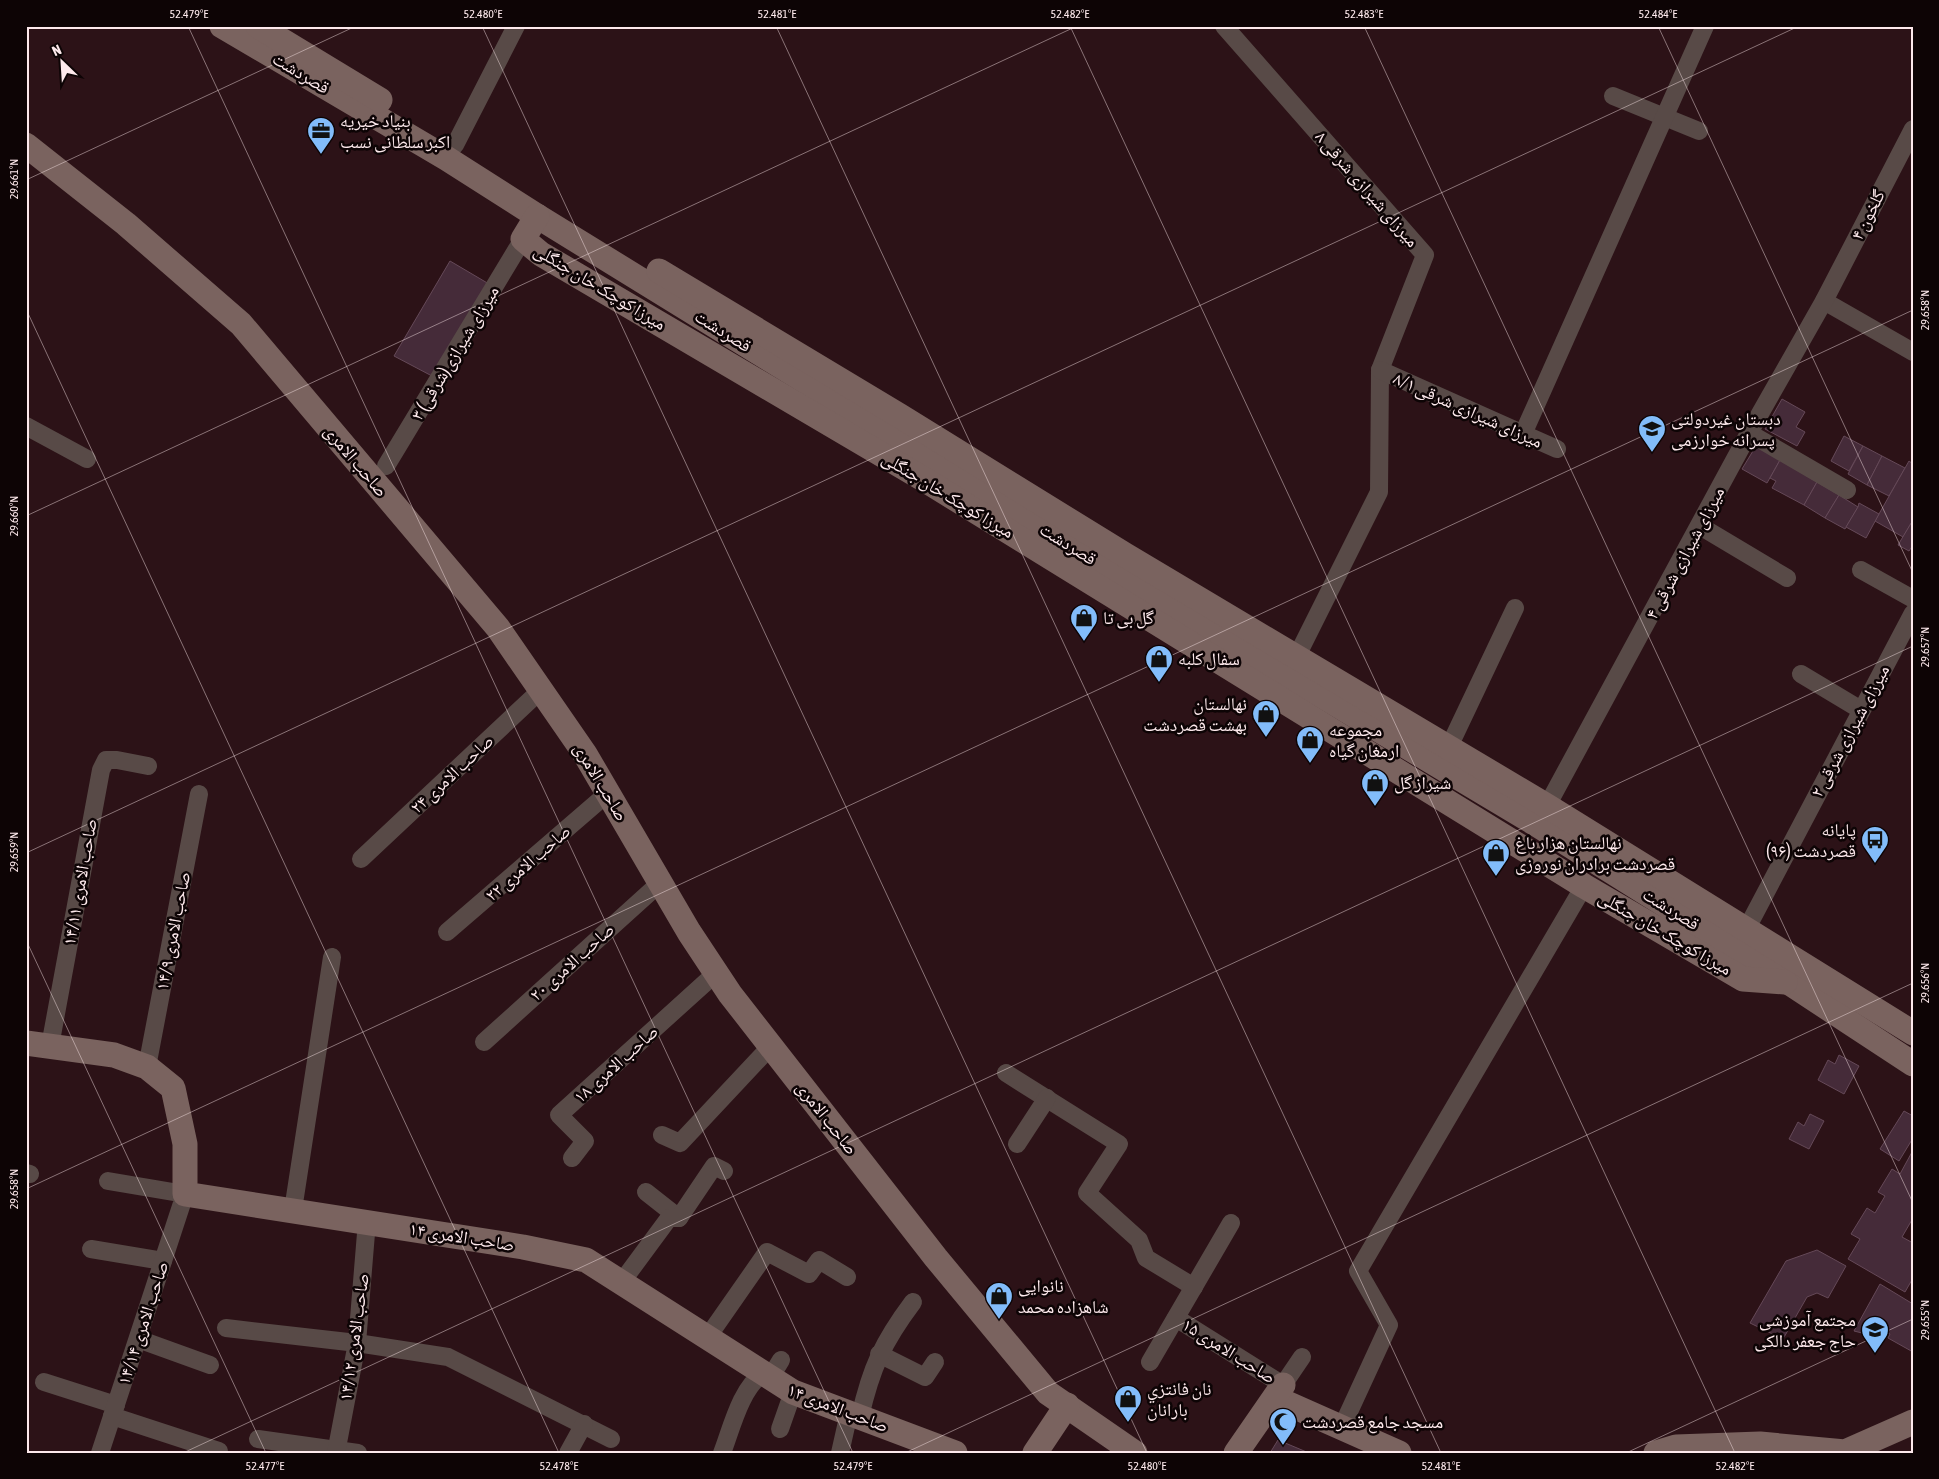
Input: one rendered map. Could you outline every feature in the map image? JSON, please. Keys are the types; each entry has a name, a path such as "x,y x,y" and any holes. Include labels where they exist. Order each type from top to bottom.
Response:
{"main road":[{"name":"قصردشت","path":"222,26 446,158 1109,582 1443,755"},
{"name":"قصردشت","path":"258,26 1125,555 1297,656 1443,755 1740,939 1795,972 1913,1033"},
{"name":"صاحب الامری","path":"29,154 126,224 241,324 498,628 542,689 585,754 689,932 716,973 941,1263 1048,1393 1135,1453"},
{"path":"523,239 537,216"},
{"name":"میرزا کوچک خان جنگلی","path":"523,239 541,254 925,480 1109,582 1584,886 1743,979 1795,972"},
{"name":"قصردشت","path":"1795,972 1913,1064"},
{"path":"38,1044 114,1055 148,1067 173,1088 185,1144 185,1194"},
{"name":"۱۴ صاحب الامری","path":"185,1194 523,1247 586,1260 707,1338 771,1371 793,1392 945,1451"},
{"path":"1236,1453 1279,1392 1342,1427 1399,1453"},
{"path":"1035,1453 1067,1406"},
{"path":"1656,1453 1676,1447 1760,1444 1845,1452 1913,1422"}],"street":[{"path":"455,145 516,26"},
{"name":"۸ میرزای شیرازی شرقی","path":"1224,26 1425,255 1380,370 1379,492 1297,656"},
{"path":"1523,434 1704,26"},
{"path":"1613,96 1699,131"},
{"name":"۴ گلخون","path":"1824,301 1913,129"},
{"name":"۳ میرزای شیرازی(شرقی)","path":"386,466 523,239"},
{"path":"1824,301 1913,352"},
{"name":"۴ میرزای شیرازی شرقی","path":"1542,815 1749,433 1824,301"},
{"name":"۸/۱ میرزای شیرازی شرقی","path":"1380,370 1557,449"},
{"path":"26,426 87,459"},
{"path":"1749,433 1847,490"},
{"path":"1700,526 1786,578"},
{"path":"1861,570 1913,600"},
{"path":"1443,755 1516,608"},
{"name":"۲ میرزای شیرازی شرقی","path":"1740,939 1913,613"},
{"path":"1801,674 1861,710"},
{"name":"۲۴ صاحب الامری","path":"362,859 542,689"},
{"name":"۱۴/۱۱ صاحب الامری","path":"38,1044 101,770 106,760 117,760 148,766"},
{"name":"۲۲ صاحب الامری","path":"447,932 608,793"},
{"name":"۱۴/۹ صاحب الامری","path":"148,1067 199,794"},
{"name":"۲۰ صاحب الامری","path":"484,1042 660,882"},
{"path":"1342,1427 1389,1326 1358,1271 1584,886"},
{"path":"293,1210 332,957"},
{"name":"۱۸ صاحب الامری","path":"572,1158 585,1141 559,1115 716,973"},
{"path":"662,1135 680,1143 771,1046"},
{"path":"1006,1073 1120,1144 1086,1193 1139,1240 1146,1258 1194,1287"},
{"path":"1017,1144 1047,1098"},
{"path":"679,1218 714,1166 724,1171"},
{"path":"108,1182 185,1194"},
{"path":"646,1192 679,1218"},
{"name":"۱۴/۱۴ صاحب الامری","path":"100,1453 185,1194"},
{"path":"622,1283 669,1218 679,1218"},
{"name":"۱۴/۱۲ صاحب الامری","path":"337,1451 357,1343 367,1222"},
{"path":"1150,1362 1231,1223"},
{"path":"91,1248 163,1261"},
{"path":"707,1338 767,1252 809,1274 820,1260 847,1277"},
{"path":"840,1453 879,1354 894,1327 913,1302"},
{"name":"۱۵ صاحب الامری","path":"1176,1318 1279,1392"},
{"path":"226,1328 357,1343 448,1357 611,1439"},
{"path":"138,1339 210,1365"},
{"path":"879,1354 924,1376 935,1362"},
{"path":"1279,1392 1302,1357"},
{"path":"722,1453 743,1398 756,1378 771,1371"},
{"path":"44,1382 219,1451"},
{"path":"780,1429 793,1392"},
{"path":"568,1453 584,1424"},
{"path":"258,1438 358,1453"}],"building":[{"path":"450,261 489,284 432,376 394,356"},
{"path":"1782,399 1805,412 1796,427 1805,432 1797,446 1765,429"},
{"path":"1844,436 1863,446 1849,471 1831,461"},
{"path":"1756,446 1780,460 1767,483 1742,469"},
{"path":"1863,446 1882,456 1867,485 1848,474"},
{"path":"1882,456 1905,468 1889,496 1867,485"},
{"path":"1780,460 1817,482 1804,505 1772,488 1776,481 1770,478"},
{"path":"1909,461 1913,464 1913,520 1903,537 1875,521"},
{"path":"1817,482 1839,495 1825,518 1804,505"},
{"path":"1839,495 1858,507 1845,529 1825,518"},
{"path":"1859,503 1879,514 1866,538 1846,527"},
{"path":"1913,520 1913,545 1909,551 1898,545"},
{"path":"1839,1055 1859,1066 1844,1094 1818,1080 1828,1060 1835,1064"},
{"path":"1904,1111 1913,1116 1913,1138 1899,1161 1880,1149"},
{"path":"1810,1114 1824,1121 1809,1149 1789,1139 1798,1122 1804,1126"},
{"path":"1912,1152 1913,1218 1902,1237 1913,1243 1913,1278 1905,1292 1848,1259 1860,1239 1851,1234 1867,1208 1875,1213 1885,1196 1878,1192 1892,1169 1900,1174"},
{"path":"1817,1250 1846,1266 1828,1298 1817,1293 1807,1297 1783,1339 1750,1323 1786,1261"},
{"path":"1880,1284 1913,1304 1913,1352 1888,1338 1890,1334 1876,1327 1875,1331 1866,1334 1854,1331"},
{"name":"مسجد جامع قصردشت","path":"1278,1440 1309,1453 1270,1453"}],"place":[{"name":"بنیاد خیریه اکبر سلطانی نسب","path":"321,155"},
{"name":"دبستان غیردولتی پسرانه خوارزمی","path":"1652,453"},
{"name":"گل بی تا","path":"1084,642"},
{"name":"سفال کلبه","path":"1159,683"},
{"name":"نهالستان بهشت قصردشت","path":"1266,738"},
{"name":"مجموعه ارمغان گیاه","path":"1310,764"},
{"name":"شیراز گل","path":"1375,807"},
{"name":"پایانه قصردشت (۹۶)","path":"1875,864"},
{"name":"نهالستان هزار باغ قصردشت برادران نوروزی","path":"1496,877"},
{"name":"نانوایی شاهزاده محمد","path":"999,1320"},
{"name":"مجتمع آموزشی حاج جعفر دالکی","path":"1875,1354"},
{"name":"نان فانتزي بارانان","path":"1128,1423"},
{"name":"مسجد جامع قصردشت","path":"1283,1446"}]}
